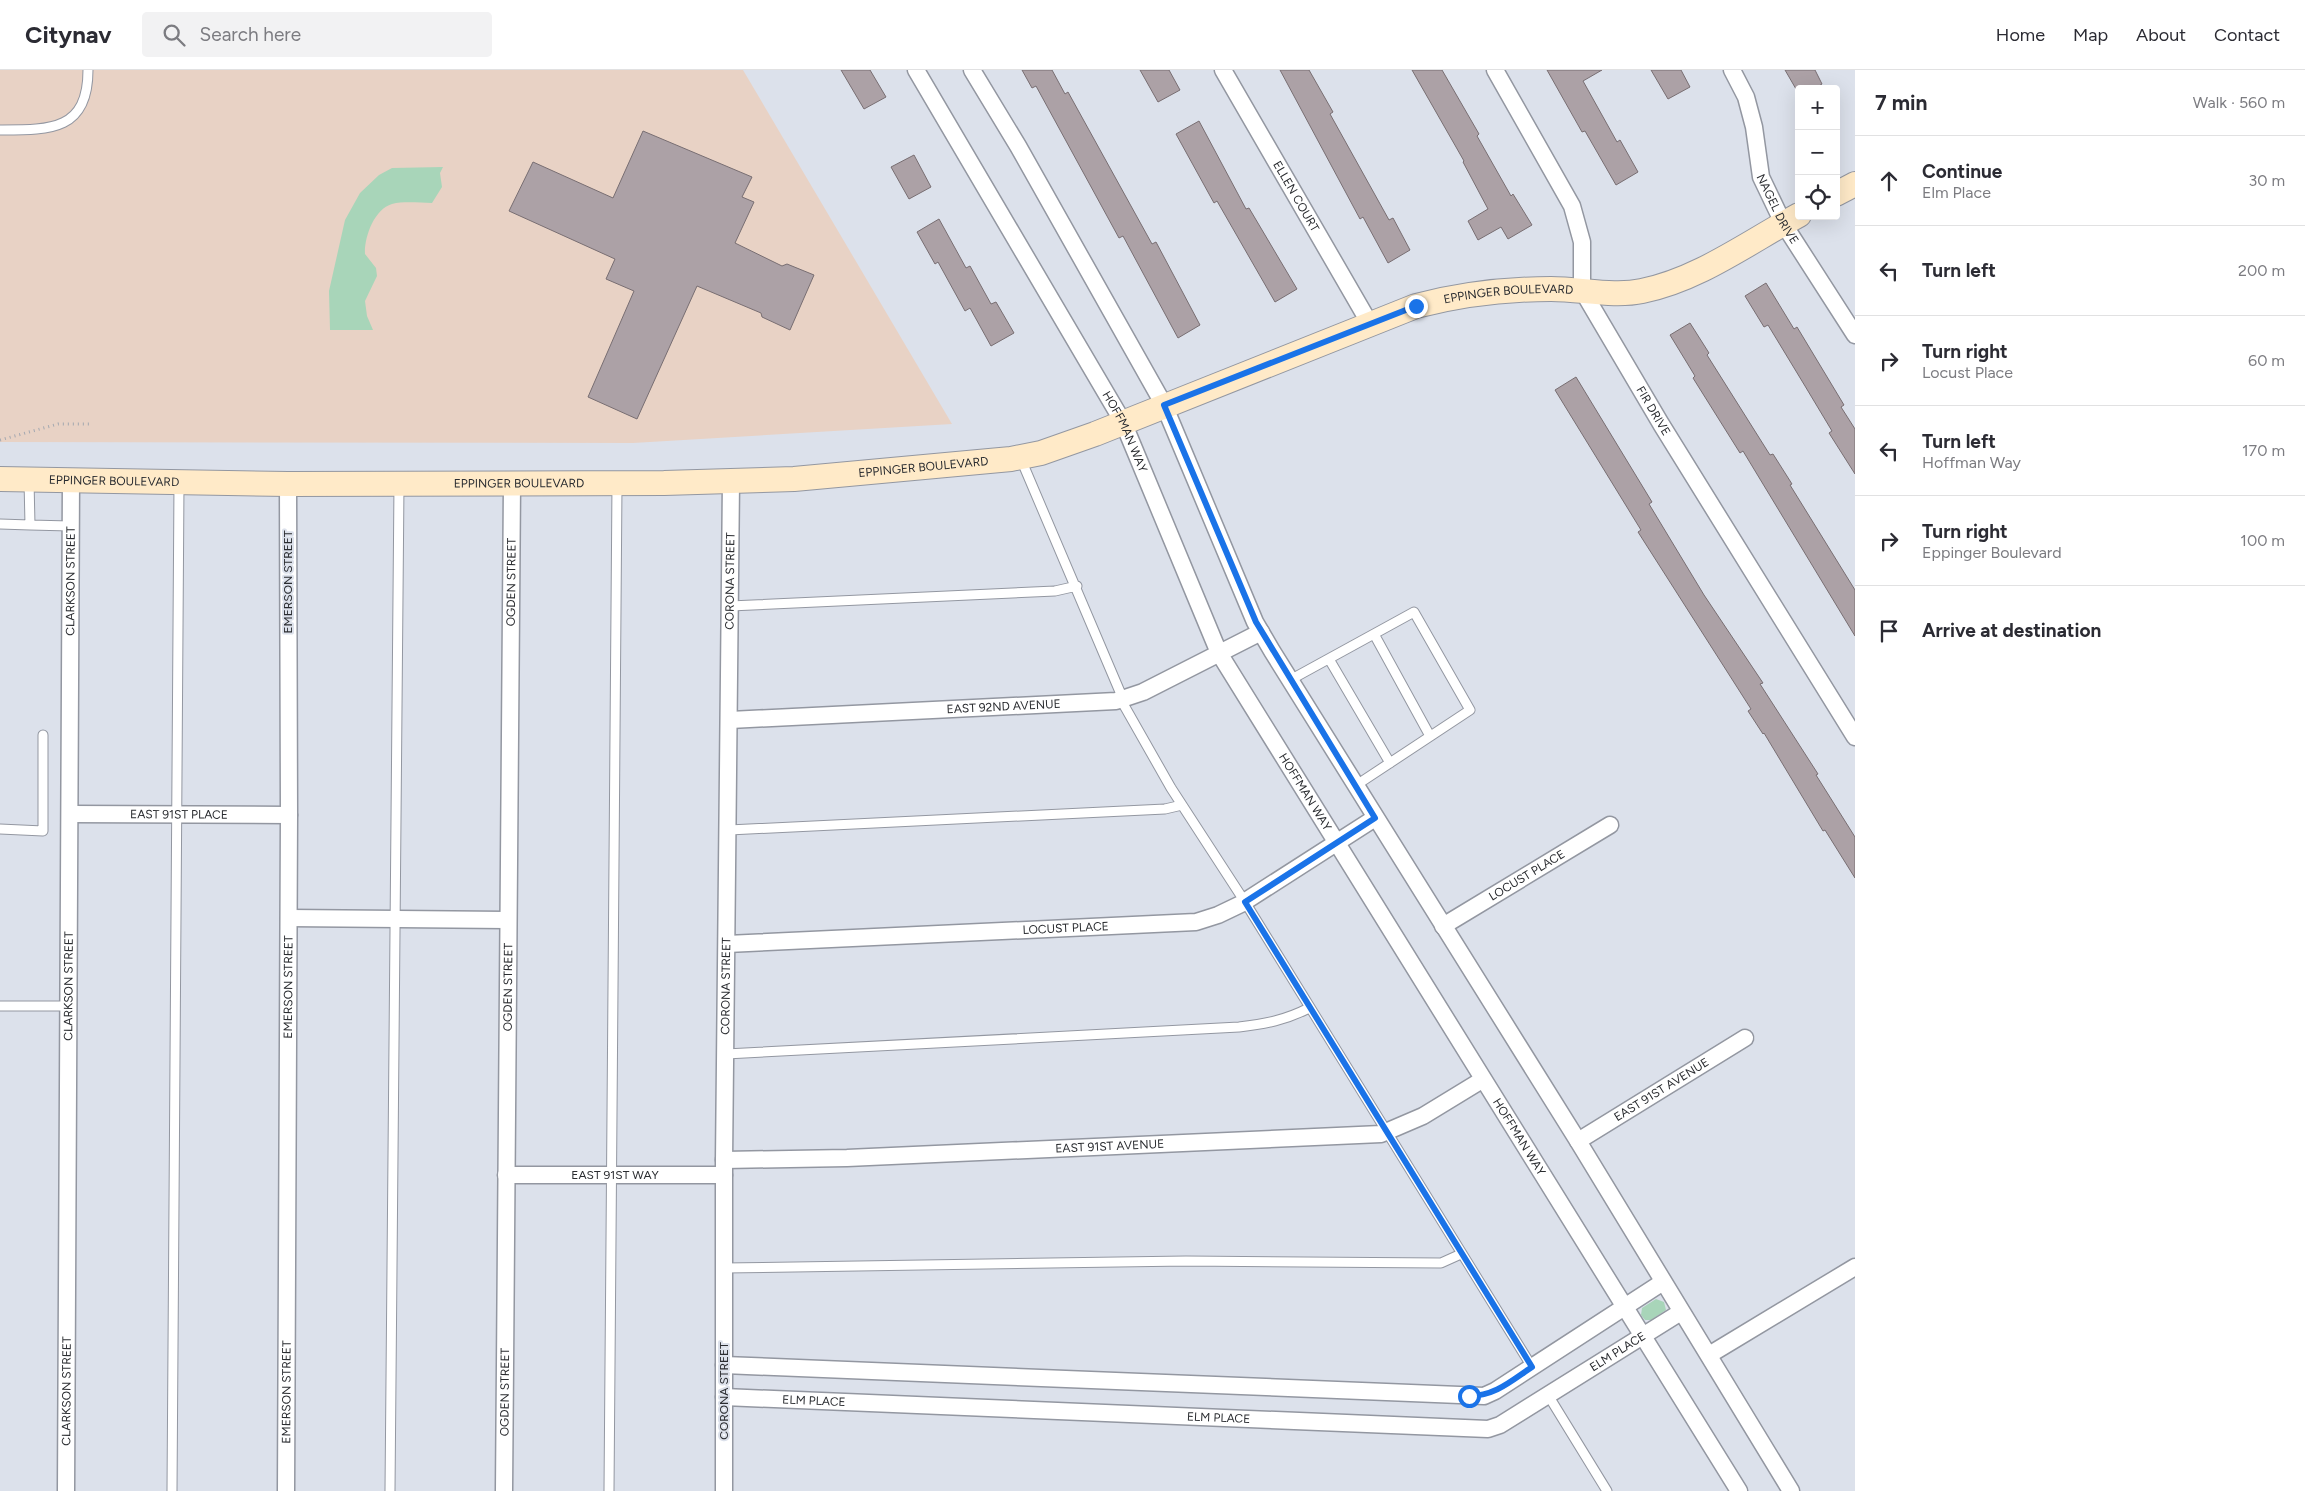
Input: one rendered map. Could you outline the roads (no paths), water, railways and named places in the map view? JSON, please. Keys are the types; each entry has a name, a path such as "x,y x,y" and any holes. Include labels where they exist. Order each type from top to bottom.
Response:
{"street":[{"name":"HOFFMAN WAY","path":"916,70 1123,422 1219,652 1482,1080 1739,1491"},
{"path":"972,70 1018,146 1164,405 1261,632 1375,818 1578,1141 1791,1491"},
{"name":"ELLEN COURT","path":"1223,70 1370,324"},
{"path":"1495,70 1572,206 1582,242 1582,290"},
{"name":"NAGEL DRIVE","path":"1732,70 1746,96 1754,127 1761,177 1791,219 1855,335"},
{"path":"1840,192 1855,184"},
{"name":"EPPINGER BOULEVARD","path":"0,479 288,484 512,484 731,481 794,479 1020,457 1041,453 1123,422 1416,306 1453,296 1498,290 1642,292 1682,279 1791,219"},
{"name":"FIR DRIVE","path":"1582,290 1660,424 1855,737"},
{"name":"CLARKSON STREET","path":"66,1491 71,480"},
{"name":"CORONA STREET","path":"724,1491 724,1168 728,944 731,481"},
{"name":"EMERSON STREET","path":"286,1491 289,815 288,484"},
{"name":"OGDEN STREET","path":"504,1491 507,920 512,484"},
{"name":"EAST 92ND AVENUE","path":"730,720 1122,699 1143,692 1261,632"},
{"name":"EAST 91ST PLACE","path":"70,814 289,815"},
{"name":"LOCUST PLACE","path":"728,944 1183,924 1218,915 1245,902 1336,841 1375,818"},
{"name":"LOCUST PLACE","path":"1443,926 1610,825"},
{"path":"288,918 507,920"},
{"name":"EAST 91ST AVENUE","path":"1578,1141 1745,1038"},
{"name":"EAST 91ST AVENUE","path":"724,1168 847,1158 1388,1132 1423,1116 1482,1080"},
{"name":"EAST 91ST WAY","path":"506,1174 612,1175 724,1168"},
{"path":"1709,1356 1855,1267"},
{"path":"724,1365 1484,1396 1495,1391 1663,1282"},
{"name":"ELM PLACE","path":"724,1397 1488,1429 1500,1425 1681,1312"}],"lane":[{"path":"0,130 40,130 69,121 83,106 88,89 88,70"},
{"path":"1020,457 1077,586 1122,699 1182,805 1245,902 1532,1367"},
{"path":"29,480 30,525"},
{"path":"172,1491 179,482"},
{"path":"610,1491 617,483"},
{"path":"390,1491 399,484"},
{"path":"0,524 70,526"},
{"path":"730,606 1056,591 1077,586"},
{"path":"1290,680 1414,612 1470,710 1356,786"},
{"path":"1374,634 1430,736"},
{"path":"1328,659 1390,763"},
{"path":"0,829 43,831 43,735"},
{"path":"729,830 1165,809 1182,805"},
{"path":"0,1006 68,1006"},
{"path":"726,1054 1239,1027 1272,1023 1309,1008"},
{"path":"724,1268 1186,1261 1441,1263 1461,1254"},
{"path":"1548,1395 1607,1491"}]}
